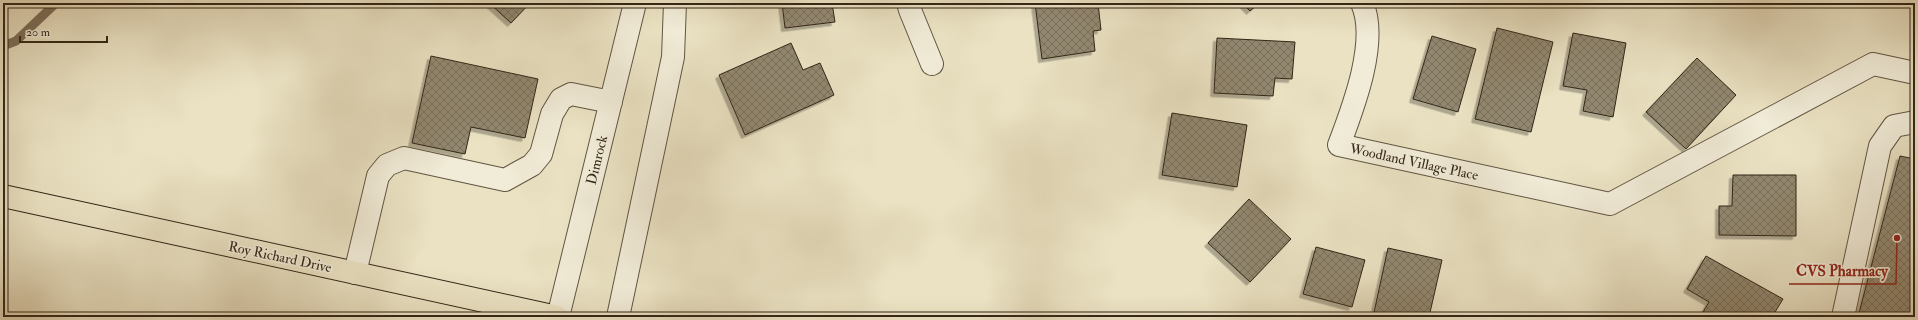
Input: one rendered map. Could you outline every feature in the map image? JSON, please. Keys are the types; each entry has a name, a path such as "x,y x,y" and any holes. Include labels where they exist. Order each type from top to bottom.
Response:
{"main road":[{"name":"Roy Richard Drive","path":"3,196 558,317"}],"street":[{"name":"Dimrock","path":"558,317 636,3"},
{"path":"618,317 673,57 675,3"},
{"path":"908,3 932,64"},
{"name":"Woodland Village Place","path":"1362,3 1369,39 1355,102 1339,145 1610,204 1873,64 1915,74"},
{"path":"355,273 378,176 387,165 404,158 505,180 532,165 541,154 552,114 561,99 571,94 611,102"},
{"path":"1843,317 1880,146 1894,126 1915,122"}],"building":[{"path":"489,3 530,3 511,23"},
{"path":"782,3 832,3 835,22 785,28"},
{"path":"1035,3 1098,3 1101,30 1093,31 1095,51 1042,59"},
{"path":"1242,3 1259,3 1250,11"},
{"path":"1497,28 1553,42 1531,132 1475,119"},
{"path":"1573,33 1626,43 1613,117 1583,111 1587,90 1563,86"},
{"path":"1432,36 1476,49 1458,112 1413,99"},
{"path":"1217,38 1295,42 1292,79 1275,78 1273,96 1214,93"},
{"path":"791,43 803,70 820,63 834,95 745,135 719,75"},
{"path":"431,56 538,79 525,138 471,127 465,154 412,143"},
{"path":"1697,58 1736,95 1686,149 1646,112"},
{"path":"1172,113 1247,125 1237,187 1162,175"},
{"path":"1900,156 1915,159 1915,317 1858,317"},
{"path":"1733,175 1796,175 1796,236 1719,235 1719,206 1732,206"},
{"path":"1249,199 1291,239 1250,282 1208,243"},
{"path":"1316,247 1365,260 1352,307 1303,294"},
{"path":"1388,248 1442,260 1429,317 1373,317"},
{"path":"1706,256 1783,299 1772,317 1700,317 1709,302 1687,289"}],"waterway":[{"path":"3,46 16,41 56,3"}],"place":[{"name":"CVS Pharmacy","path":"1897,238"}]}
